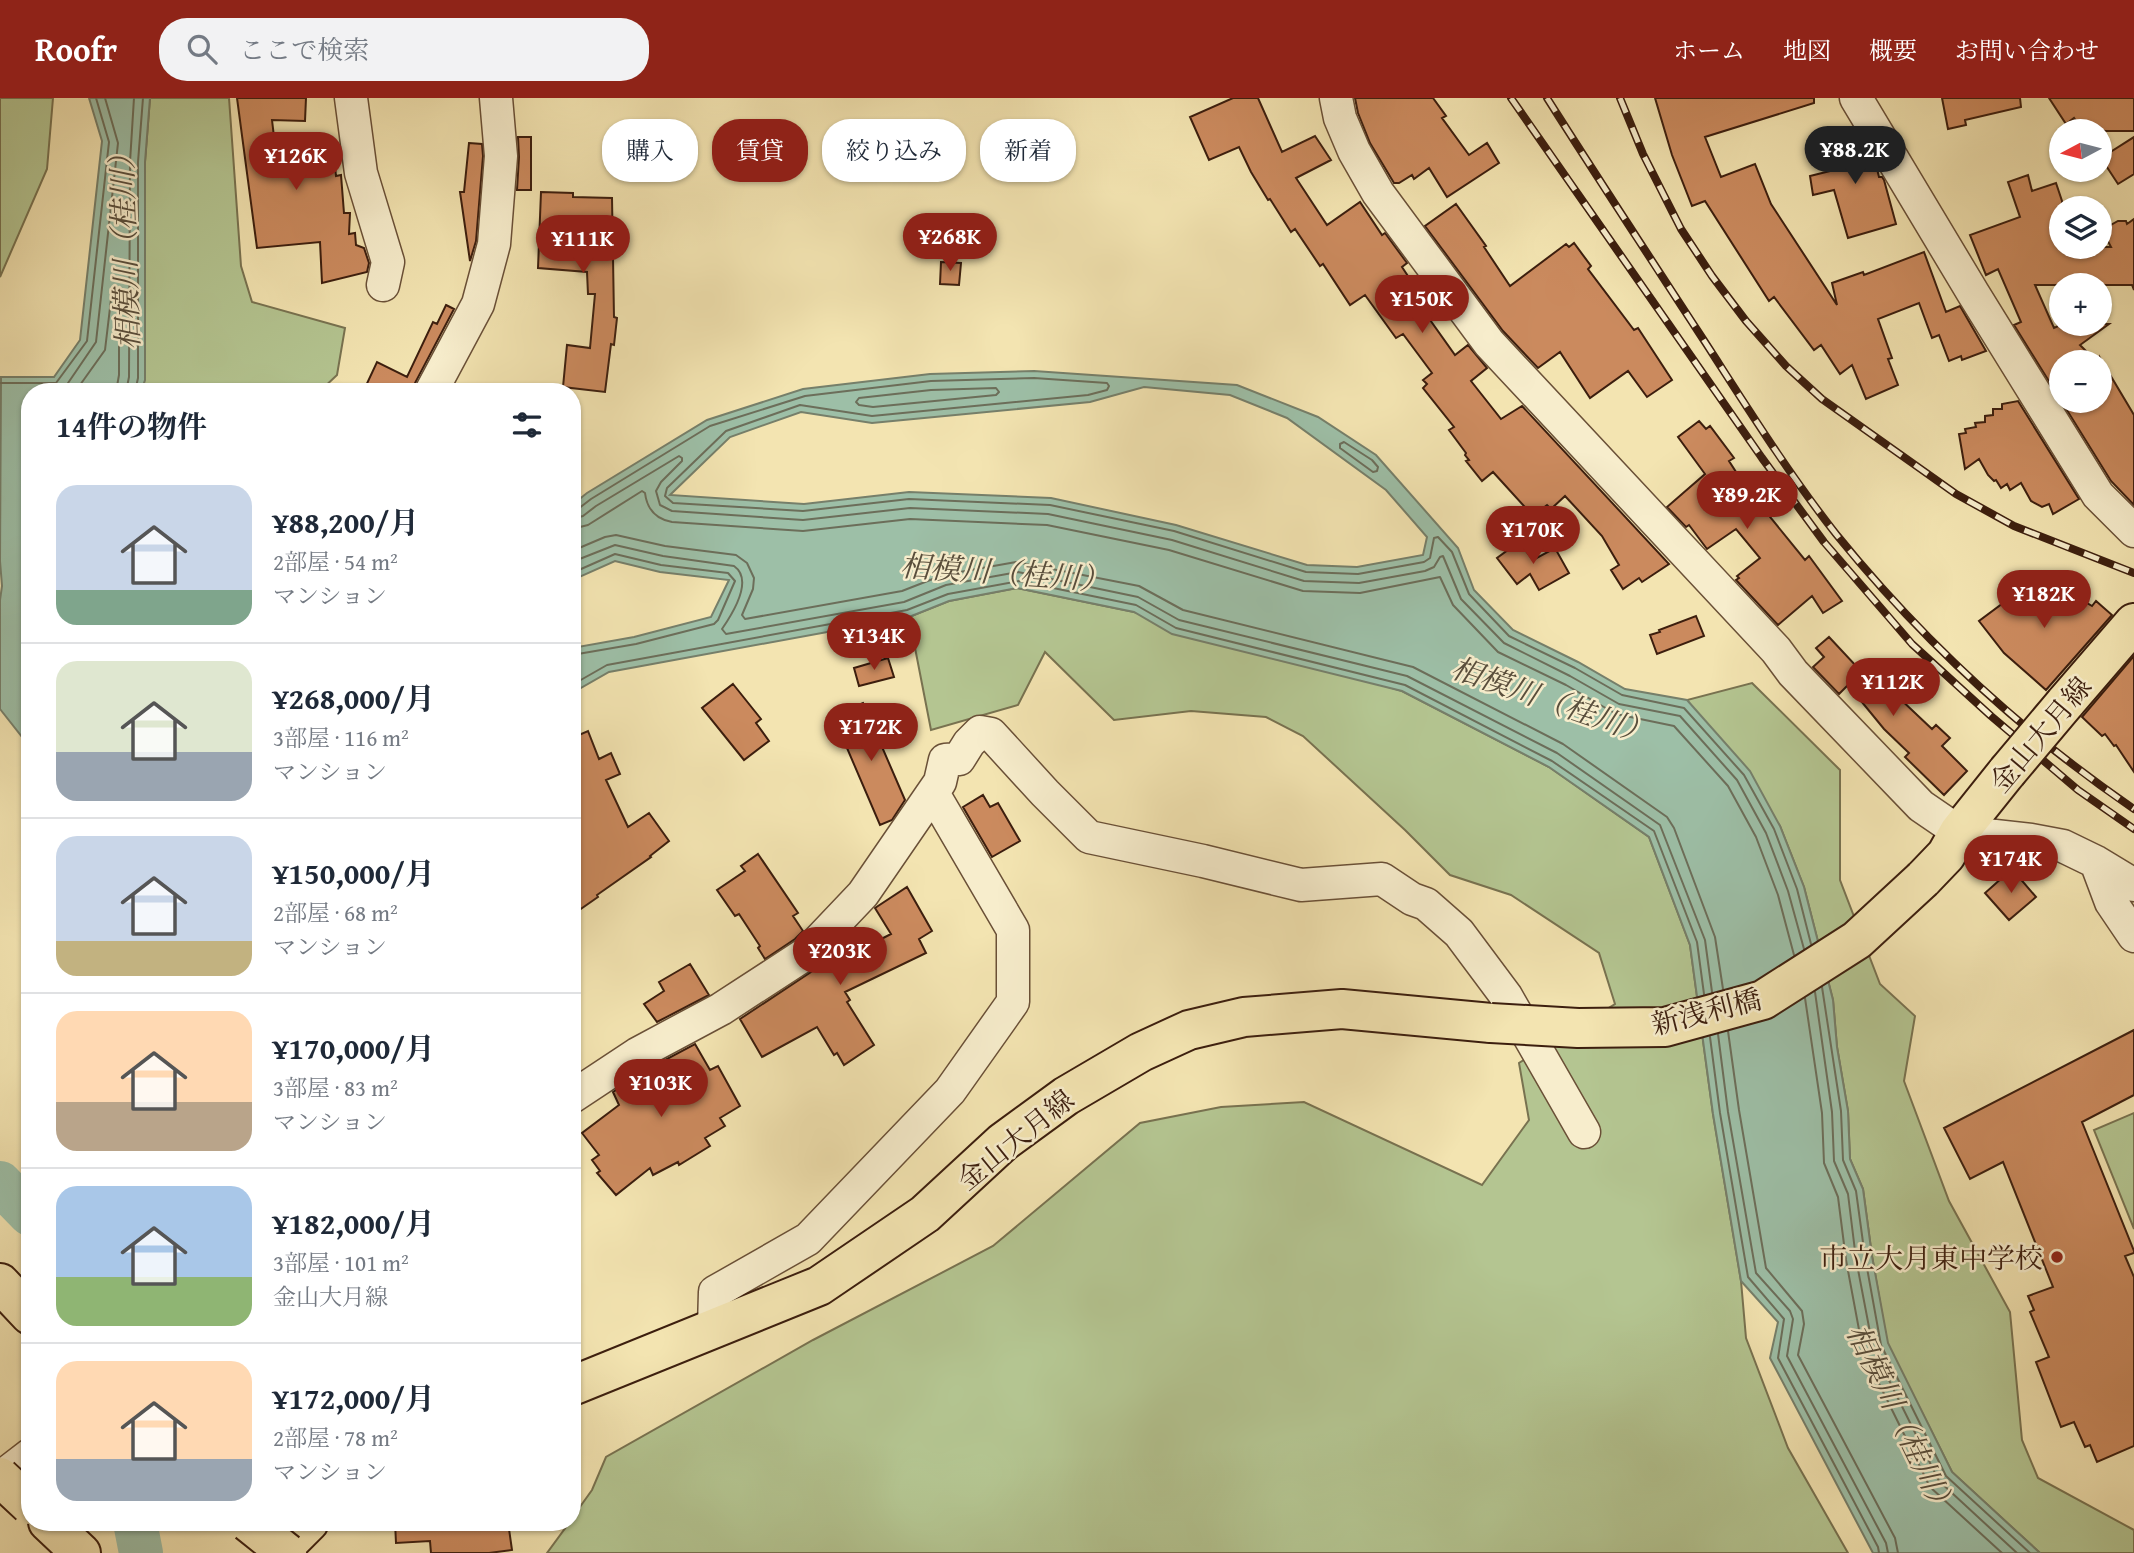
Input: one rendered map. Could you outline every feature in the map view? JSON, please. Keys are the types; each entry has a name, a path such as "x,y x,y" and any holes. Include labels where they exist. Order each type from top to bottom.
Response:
{"main road":[{"name":"金山大月線","path":"1923,879 1946,855 1959,832 2007,772 2134,623"},
{"name":"新浅利橋","path":"1491,1023 1578,1028 1665,1027 1763,1000 1857,940 1923,879"},
{"name":"金山大月線","path":"581,1382 819,1286 925,1214 1003,1142 1066,1096 1141,1052 1189,1030 1244,1017 1342,1009 1491,1023"},
{"path":"0,1283 21,1305"},
{"path":"0,1478 21,1497"},
{"path":"58,1531 81,1553"},
{"path":"259,1531 286,1553"},
{"path":"278,1553 300,1531"}],"street":[{"path":"351,98 360,173 388,262 383,285"},
{"path":"436,383 478,304 494,244 500,156 496,98"},
{"path":"1336,98 1340,118 1354,151 1378,193 1489,343 1776,650 1793,673 1921,806 1959,832 2063,846 2096,862 2134,886"},
{"path":"1856,98 2098,495 2134,531"},
{"path":"581,1091 637,1054 721,1009 807,953 863,894 940,782 945,760 959,759 980,732 991,734 1089,837 1203,860 1301,885 1382,879 1412,899 1426,904 1459,933 1506,996 1584,1132"},
{"path":"714,1327 715,1292 808,1239 950,1091 1013,1002 1013,930 933,793"},
{"path":"2096,862 2110,902 2134,936"},
{"path":"0,1478 21,1462"},
{"path":"255,1553 261,1531"}],"shaded area":[{"path":"0,98 53,98 47,169 0,277"},
{"path":"150,98 229,98 241,266 252,302 345,328 337,375 329,383 144,383 145,162"},
{"path":"1017,588 1134,612 1402,691 1549,767 1649,837 1690,945 1713,1114 1741,1281 1746,1338 1788,1448 1848,1553 547,1553 563,1531 581,1531 581,1505 592,1490 606,1457 813,1340 993,1246 1140,1123 1221,1107 1304,1102 1482,1185 1529,1120 1519,1063 1615,1004 1599,953 1511,895 1450,875 1303,736 1266,717 1191,711 1114,720 1045,652 1018,705 931,730 909,617 949,601"},
{"path":"1752,683 1840,770 1840,880 1880,984 1915,1016 1904,1081 1949,1201 2010,1312 2022,1440 2038,1478 2134,1530 2134,1553 2040,1553 1952,1472 1887,1343 1863,1189 1850,1159 1848,1111 1837,1047 1833,1000 1804,887 1780,826 1687,700"},
{"path":"2134,1113 2134,1229 2094,1130"}],"water":[{"name":"相模川（桂川）","path":"89,98 150,98 145,162 145,380 144,383 21,383 21,736 0,709 1,377 54,377 80,340 102,141"},
{"name":"相模川（桂川）","path":"1034,371 1237,385 1318,417 1376,455 1458,548 1474,590 1513,630 1625,689 1687,700 1750,771 1780,826 1804,887 1833,1000 1837,1047 1848,1111 1850,1159 1863,1189 1888,1343 1952,1472 2040,1553 1873,1553 1770,1358 1778,1322 1741,1281 1713,1114 1690,945 1649,837 1549,767 1402,691 1172,634 1134,612 1017,588 949,601 909,617 609,672 581,688 581,646 634,637 711,617 729,580 660,572 615,561 581,576 581,498 707,420 803,389 930,374","holes":["1144,387 1230,395 1287,418 1386,490 1427,537 1423,555 1357,567 1307,565 1176,525 1051,498 909,492 804,504 670,495 730,437 801,412 872,423 1090,402"]}],"building":[{"path":"237,98 306,98 305,121 272,120 277,162 334,157 336,176 341,175 344,213 350,213 349,234 355,233 356,245 364,248 369,263 367,272 322,283 320,242 257,248"},
{"path":"1233,98 1258,98 1282,152 1315,136 1331,160 1296,178 1327,225 1360,202 1382,235 1385,233 1407,263 1402,267 1433,314 1428,317 1455,355 1468,345 1487,368 1471,381 1501,419 1522,406 1669,564 1642,582 1639,578 1623,589 1611,570 1619,565 1602,536 1565,496 1551,509 1547,505 1533,516 1493,472 1482,481 1466,461 1469,460 1466,453 1449,430 1454,427 1423,388 1427,384 1423,380 1432,373 1403,334 1396,338 1365,295 1350,305 1323,264 1320,266 1295,229 1291,232 1270,199 1268,200 1239,147 1209,160 1190,117"},
{"path":"1355,98 1433,98 1446,116 1442,118 1469,155 1487,143 1499,163 1447,197 1429,168 1414,179 1412,175 1394,183 1370,143"},
{"path":"1655,98 1814,98 1814,103 1705,137 1721,177 1755,164 1771,204 1837,305 1832,283 1863,272 1864,275 1924,252 1946,312 1960,306 1986,351 1962,360 1961,356 1949,361 1939,335 1932,338 1919,303 1878,319 1898,385 1866,399 1852,365 1840,374 1821,345 1814,350 1774,297 1769,301 1705,201 1692,206 1672,155"},
{"path":"1942,98 2020,98 2021,107 1965,120 1966,125 1948,129"},
{"path":"2049,98 2134,98 2134,131 2112,131 2112,119 2063,119"},
{"path":"1853,129 1879,177 1884,180 1896,224 1848,238 1834,190 1813,195 1810,176 1834,170 1825,138"},
{"path":"518,137 531,137 531,190 517,190"},
{"path":"2134,137 2134,174 2118,184 2112,175 2112,151"},
{"path":"469,143 482,144 483,156 476,241 470,261 460,192 464,192"},
{"path":"2028,175 2032,191 2056,183 2060,196 2049,196 2049,259 2112,259 2112,224 2118,221 2126,221 2127,224 2134,219 2134,290 2132,285 2112,285 2112,273 2049,273 2049,285 2035,285 2049,317 2049,336 2092,336 2080,345 2085,350 2049,350 2049,381 2014,325 2021,322 1998,269 1986,275 1970,235 2020,217 2008,182"},
{"path":"541,192 573,193 573,197 612,198 614,317 617,318 605,392 581,389 581,383 563,383 567,345 590,348 595,294 588,294 587,272 538,268"},
{"path":"1456,204 1510,286 1566,244 1569,247 1574,243 1591,266 1588,269 1634,330 1638,328 1672,380 1647,397 1628,371 1590,398 1560,352 1538,368 1503,331 1425,226"},
{"path":"941,262 961,263 959,285 940,284"},
{"path":"446,305 454,309 415,383 367,383 377,362 407,377 433,322 437,324"},
{"path":"2112,378 2134,415 2134,505 2111,481 2069,413 2112,413"},
{"path":"2018,401 2079,499 2053,514 2049,504 2042,507 2031,501 2021,483 2010,490 2007,484 2001,488 1996,480 1988,475 1979,459 1965,469 1959,434 1966,433 1965,429 1976,427 1975,423 1985,422 1985,416 1993,415 1993,409 2002,409 2002,404"},
{"path":"1699,421 1706,429 1710,426 1734,458 1729,461 1760,509 1762,507 1805,560 1809,556 1842,601 1823,613 1812,596 1778,625 1736,580 1739,578 1737,576 1760,558 1736,529 1707,549 1689,525 1686,527 1667,507 1705,474 1678,437"},
{"path":"1519,542 1533,560 1555,548 1569,573 1539,590 1530,574 1517,584 1497,558"},
{"path":"2038,577 2048,596 2058,588 2062,596 2067,593 2076,605 2080,600 2085,605 2087,603 2092,606 2096,601 2112,615 2046,690 2004,653 1979,621"},
{"path":"1696,616 1704,636 1657,654 1650,635"},
{"path":"1829,637 1870,681 1876,676 1932,729 1936,725 1950,738 1942,746 1967,771 1944,795 1905,757 1909,753 1884,729 1848,685 1839,694 1813,667 1824,657 1816,648"},
{"path":"2134,656 2134,772 2116,745 2082,717"},
{"path":"888,658 894,677 859,686 854,668"},
{"path":"733,684 761,719 756,723 769,741 744,760 702,708"},
{"path":"863,703 905,800 892,820 880,825 835,720 841,717 839,713"},
{"path":"588,731 599,759 611,753 620,774 606,780 628,827 649,813 669,841 581,909 581,734"},
{"path":"983,795 990,807 998,803 1020,841 992,857 963,807"},
{"path":"758,854 798,913 793,916 803,931 765,959 758,948 760,946 739,914 735,916 717,890 745,871 741,866"},
{"path":"2012,869 2036,897 2009,920 1985,893"},
{"path":"907,887 932,931 919,939 926,953 845,992 850,1000 847,1002 874,1045 844,1065 837,1053 834,1055 817,1027 762,1057 740,1019 817,968 849,936 858,951 891,934 875,908"},
{"path":"690,964 709,995 657,1022 644,1004 664,991 659,982"},
{"path":"2134,1030 2134,1095 2082,1122 2134,1251 2125,1256 2134,1277 2134,1446 2097,1462 2090,1445 2085,1447 2074,1422 2061,1427 2036,1362 2049,1357 2030,1312 2034,1310 2028,1296 2053,1287 2003,1162 1970,1179 1944,1128"},
{"path":"695,1044 710,1070 718,1066 740,1106 720,1118 725,1126 705,1138 710,1146 679,1165 678,1162 653,1175 650,1168 616,1195 597,1173 600,1171 592,1160 599,1155 582,1133 619,1105 613,1092 646,1070"},
{"path":"395,1531 509,1531 512,1550 489,1553 431,1553 430,1541 396,1543"}],"waterway":[{"path":"0,1183 21,1205"},
{"path":"137,1531 141,1553"}],"railway":[{"path":"1511,98 1762,458 1824,542 1912,644 2078,790 2134,829"},
{"path":"1547,98 1768,440 1836,534 1903,611 1975,682 2053,749 2134,809"},
{"path":"1620,98 1643,154 1681,229 1746,321 1786,366 1822,399 1956,494 2014,526 2134,573"}],"place":[{"name":"市立大月東中学校","path":"2057,1257"}]}
